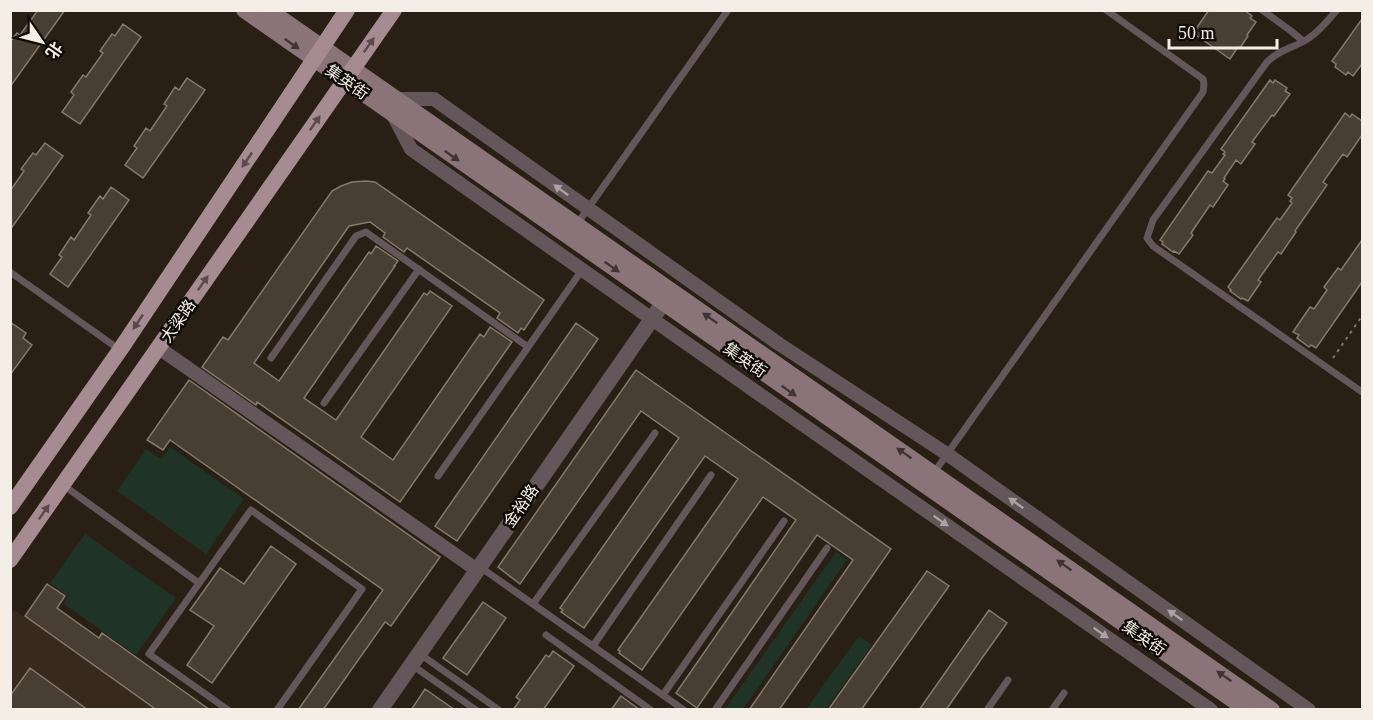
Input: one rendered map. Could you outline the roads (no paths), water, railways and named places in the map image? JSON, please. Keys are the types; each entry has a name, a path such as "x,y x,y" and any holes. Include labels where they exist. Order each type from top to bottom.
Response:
{"main road":[{"name":"集英街","path":"244,10 318,53 394,106 576,225 1272,710"},
{"name":"集英街","path":"269,10 318,53"},
{"name":"大梁路","path":"10,507 120,350 347,10"},
{"name":"大梁路","path":"10,560 394,10"},
{"name":"集英街","path":"394,106 663,303 1247,710"}],"street":[{"path":"1211,710 411,149 394,106 434,99 779,344 947,454 1309,710"},
{"name":"金裕路","path":"380,710 663,303"},
{"path":"159,348 478,568"}],"lane":[{"path":"576,225 728,10"},
{"path":"933,474 1203,92 1203,79 1106,10"},
{"path":"1262,10 1303,41"},
{"path":"1337,10 1308,39 1282,50 1267,62 1153,220 1147,238 1153,246 1362,392"},
{"path":"271,358 356,236 366,232 528,347"},
{"path":"324,403 419,269"},
{"path":"438,476 582,270"},
{"path":"10,272 120,350"},
{"path":"533,604 655,433"},
{"path":"593,646 711,475"},
{"path":"63,485 199,583"},
{"path":"228,710 149,654 251,510 362,589 277,710"},
{"path":"663,695 784,521"},
{"path":"715,710 827,548"},
{"path":"478,568 684,710"},
{"path":"546,635 651,710"},
{"path":"415,659 476,710"},
{"path":"415,659 500,710"},
{"path":"987,710 1008,680"},
{"path":"1052,710 1064,693"}]}
